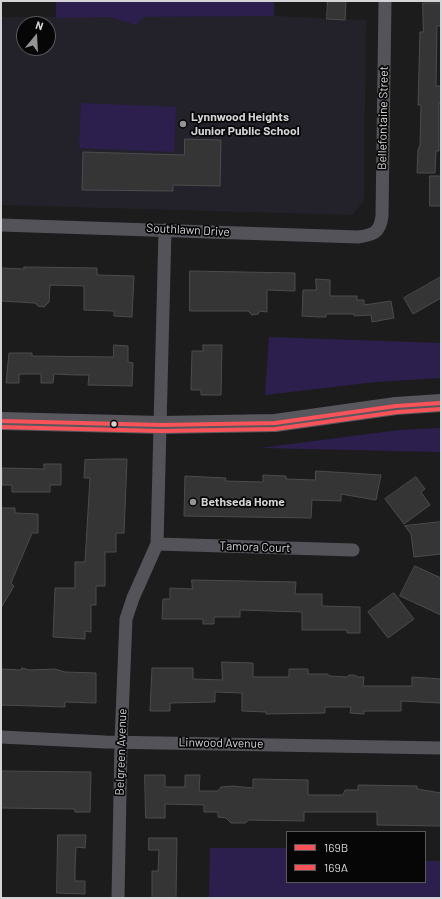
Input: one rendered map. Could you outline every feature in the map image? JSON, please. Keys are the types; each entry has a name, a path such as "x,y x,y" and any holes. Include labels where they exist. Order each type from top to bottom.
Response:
{"street":[{"name":"Bellefontaine Street","path":"375,233 381,226 382,216 386,1"},
{"name":"Southlawn Drive","path":"1,225 358,237 375,233"},
{"name":"Belgreen Avenue","path":"118,898 121,742 126,619 133,598 157,544 165,230"},
{"path":"1,421 161,425 274,423 396,406 441,403"},
{"name":"Tamora Court","path":"157,544 352,550"},
{"name":"Linwood Avenue","path":"1,737 121,742 441,748"}],"shaded area":[{"path":"56,1 274,1 274,16 144,17 136,25 110,17 56,18"},
{"name":"Lynnwood Heights Junior Public School","path":"274,16 366,20 364,201 352,215 1,205 1,17 16,17 16,56 56,56 56,17"},
{"path":"81,103 176,107 174,152 79,148"},
{"path":"269,337 441,343 441,378 376,382 265,395"},
{"path":"441,428 441,452 260,448 399,430"},
{"path":"210,848 286,848 286,883 426,883 426,861 441,861 441,898 209,898"}],"building":[{"path":"328,1 346,1 345,20 327,19"},
{"path":"423,3 441,3 441,26 437,26 436,86 441,86 441,103 439,103 439,151 436,151 435,173 417,173 418,150 420,145 421,105 418,105 420,32 423,32"},
{"path":"185,139 221,140 220,186 173,185 173,191 82,190 83,152 184,155"},
{"path":"430,176 441,176 441,206 430,206"},
{"path":"24,267 97,268 97,275 134,276 132,317 114,316 114,311 84,310 84,286 50,285 49,302 44,307 38,306 35,303 1,301 1,268 24,269"},
{"path":"190,271 295,273 295,291 267,290 267,312 260,311 258,314 252,315 248,311 190,311"},
{"path":"441,277 441,298 413,314 404,298"},
{"path":"316,279 330,280 330,296 357,296 357,300 364,300 364,305 391,301 394,318 372,322 371,315 354,316 354,314 326,314 326,317 302,316 303,290 316,290"},
{"path":"114,345 128,346 128,362 133,363 132,386 88,385 89,375 54,374 53,383 41,383 41,374 19,374 19,383 6,383 9,353 32,353 32,356 113,357"},
{"path":"203,345 222,345 221,395 201,395 201,390 191,390 192,351 203,351"},
{"path":"127,459 124,533 116,533 116,552 105,552 105,586 96,586 96,605 91,605 91,632 85,631 85,639 53,637 55,588 75,588 75,562 85,562 90,478 84,478 85,460"},
{"path":"44,464 61,464 61,485 50,485 50,492 12,492 12,485 2,485 2,468 44,469"},
{"path":"316,471 381,475 376,500 341,494 341,501 312,500 311,518 184,516 185,476 226,478 225,481 263,482 263,475 286,476 286,479 315,480"},
{"path":"416,477 425,489 421,492 430,505 404,524 385,499"},
{"path":"1,508 15,508 15,513 38,514 38,533 32,533 11,583 14,586 1,608"},
{"path":"441,522 441,554 414,557 411,534 405,526"},
{"path":"415,566 441,578 441,615 400,596"},
{"path":"192,580 296,582 295,594 322,594 322,606 360,607 360,633 347,633 347,630 302,630 302,612 240,610 240,617 214,617 214,624 203,624 203,619 162,619 163,599 170,599 170,588 192,589"},
{"path":"394,593 414,619 388,638 368,612"},
{"path":"222,662 253,663 253,677 289,677 289,669 308,669 308,674 327,674 330,676 347,677 349,675 354,675 364,677 363,686 412,686 412,677 441,679 441,703 401,701 401,711 364,711 364,714 350,713 351,707 325,707 325,713 266,714 266,712 242,711 242,693 215,692 215,702 170,703 170,711 150,711 152,668 193,668 193,679 222,680"},
{"path":"22,668 30,670 55,669 65,672 96,673 96,703 65,702 65,707 1,705 1,669 21,670"},
{"path":"1,771 91,772 90,812 75,812 75,809 1,808"},
{"path":"145,775 165,775 165,787 185,787 185,775 200,775 199,791 218,791 221,787 233,786 253,788 253,779 308,780 308,795 343,795 345,790 358,790 358,785 417,786 417,789 441,793 441,826 377,825 377,812 304,812 304,821 249,820 245,823 231,823 226,818 218,817 218,812 204,812 204,805 165,804 165,818 146,818"},
{"path":"58,835 86,835 85,848 76,847 75,869 75,881 85,881 85,894 57,893"},
{"path":"149,838 177,838 176,898 152,898 152,871 158,871 159,850 149,850"}],"transit line":[{"name":"169B","path":"1,421 161,425 275,423 396,406 441,403"},
{"name":"169A","path":"1,427 161,431 275,429 397,412 441,409"}],"place":[{"name":"Lynnwood Heights Junior Public School","path":"183,124"},
{"name":"Bethseda Home","path":"193,502"}]}
